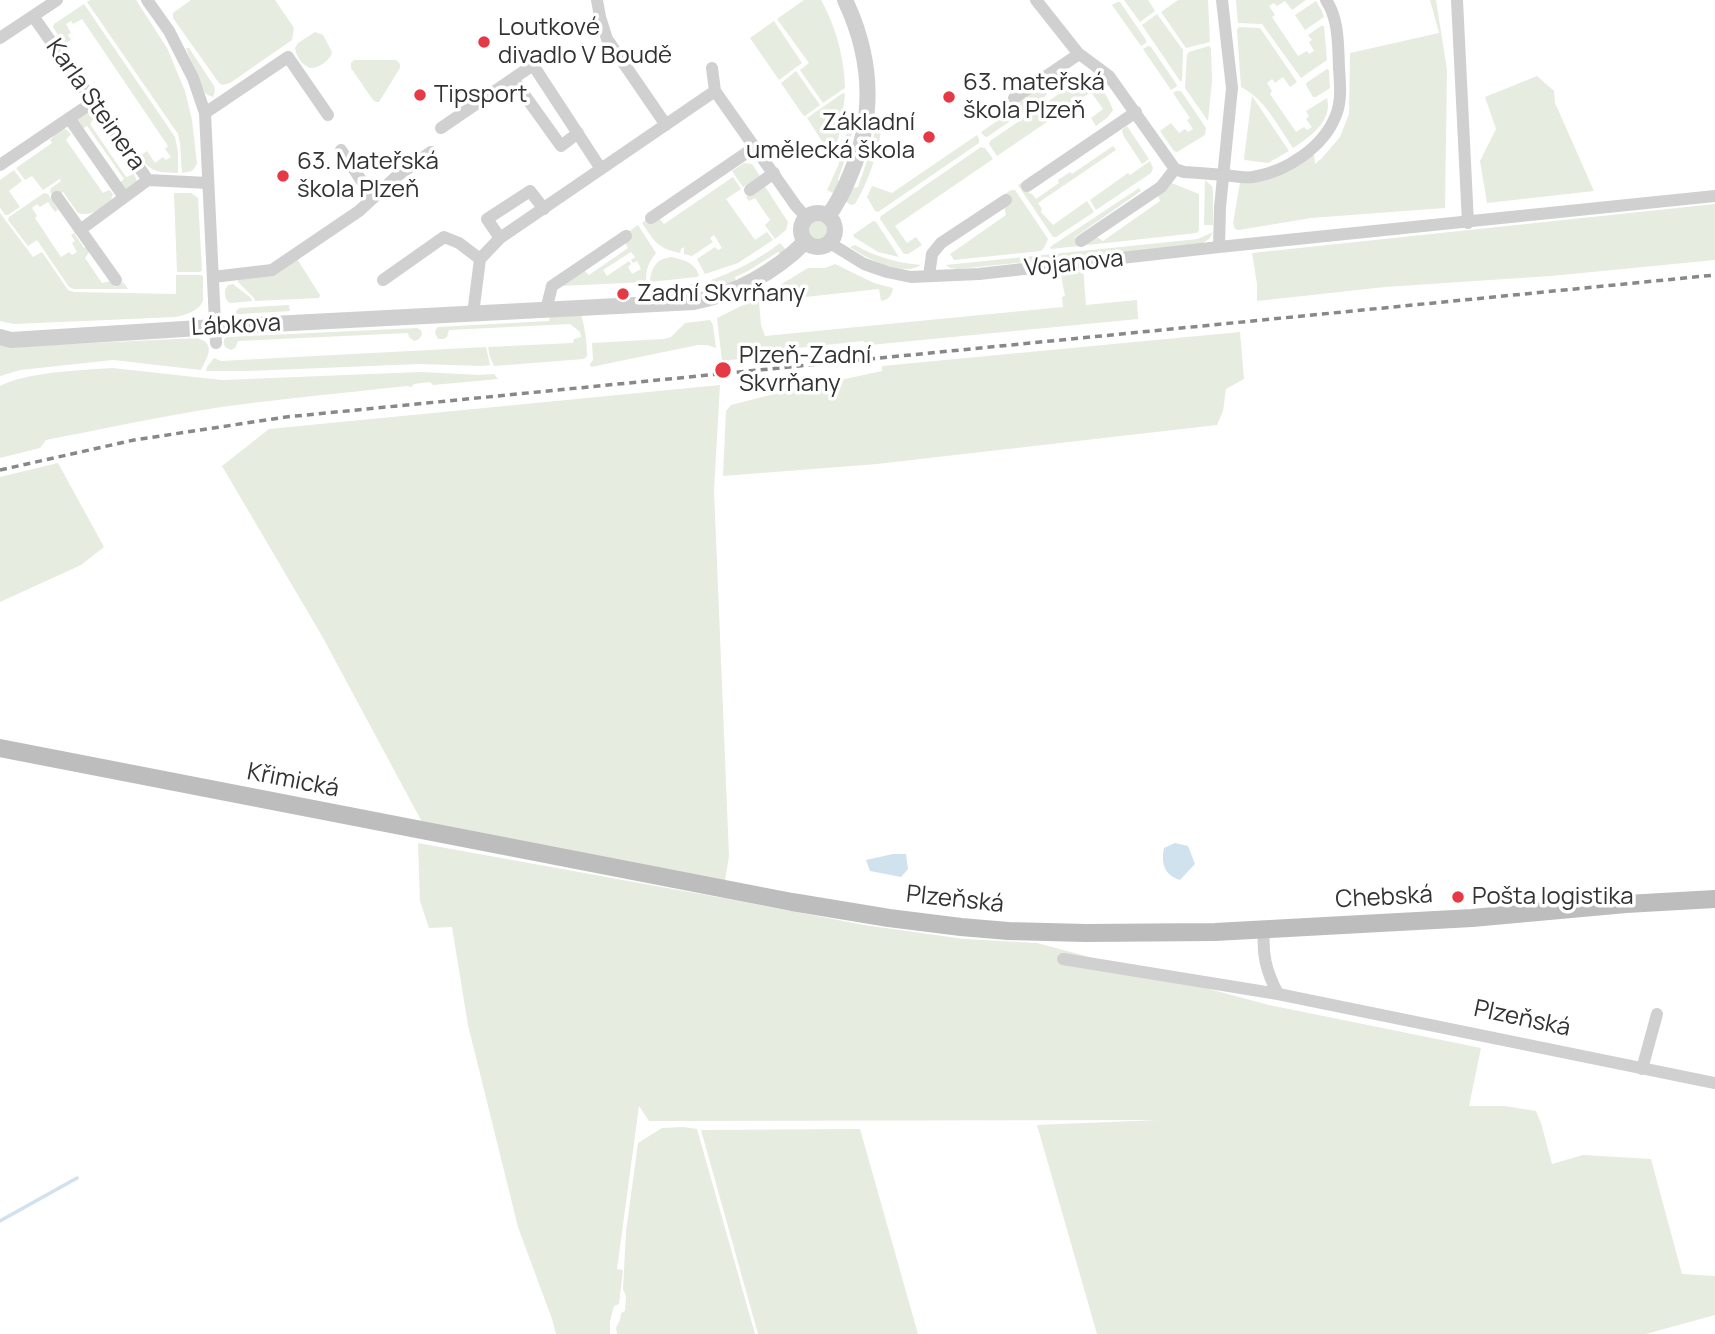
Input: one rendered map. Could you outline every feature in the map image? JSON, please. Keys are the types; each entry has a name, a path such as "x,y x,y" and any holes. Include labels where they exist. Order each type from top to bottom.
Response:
{"main road":[{"name":"Křimická","path":"0,748 577,860"},
{"name":"Plzeňská","path":"577,860 792,902 961,927 1086,933 1264,929"},
{"name":"Chebská","path":"1264,929 1472,918 1715,898"}],"street":[{"name":"Karla Steinera","path":"0,38 57,0"},
{"path":"147,0 169,31 193,78 205,113 215,335"},
{"path":"597,0 607,38 666,125"},
{"path":"828,216 857,161 867,115 867,67 855,20 845,0"},
{"path":"1035,0 1079,54 1109,76 1175,169 1251,178 1286,166 1315,146 1332,125 1340,103 1341,88 1336,28 1326,0"},
{"path":"1219,247 1220,207 1232,88 1222,0"},
{"path":"1457,0 1468,223"},
{"name":"Karla Steinera","path":"33,16 148,180 208,183"},
{"path":"1014,98 1079,54"},
{"path":"205,113 288,57 328,115"},
{"path":"441,128 533,65 601,169"},
{"path":"712,68 715,91 806,217"},
{"path":"513,79 561,146 578,134"},
{"path":"473,314 480,259 500,239 715,91"},
{"path":"0,165 93,102"},
{"path":"1027,186 1136,113"},
{"path":"69,118 124,197"},
{"path":"651,218 755,148"},
{"path":"341,150 373,198"},
{"path":"213,277 272,270 359,211 397,176 431,152"},
{"name":"Vojanova","path":"1081,241 1161,187 1175,169"},
{"path":"750,190 774,173"},
{"path":"80,230 148,180"},
{"path":"500,239 487,219 530,191 544,209"},
{"name":"Vojanova","path":"830,243 864,264 911,277 979,274 1715,196"},
{"path":"57,197 116,280"},
{"path":"929,276 932,254 941,243 1006,200"},
{"path":"817,213 828,216 835,229 830,243 817,247 802,239 800,230 806,217 817,213"},
{"path":"546,310 552,286 626,236"},
{"path":"383,280 444,237 459,243 480,259"},
{"name":"Lábkova","path":"0,337 11,340 215,335 473,314 677,303 723,295 747,284 793,254 805,242"},
{"path":"1264,929 1265,964 1278,994"},
{"name":"Plzeňská","path":"1063,959 1278,994 1715,1083"},
{"path":"1642,1069 1657,1014"}],"shaded area":[{"path":"136,0 167,48 185,91 192,120 197,164 192,171 182,173 178,134 87,2"},
{"path":"191,0 275,0 294,28 292,40 230,83 222,85 173,18 173,13"},
{"path":"804,0 821,0 841,54 845,88 823,103 800,70 809,63 777,19"},
{"path":"1124,0 1148,0 1155,11 1140,22"},
{"path":"1178,0 1208,0 1210,42 1186,48 1161,12"},
{"path":"1236,0 1306,0 1292,10 1285,1 1277,6 1274,3 1269,6 1275,15 1272,17 1298,56 1314,51 1308,35 1324,26 1327,60 1301,78 1262,24 1238,23"},
{"path":"1430,0 1436,0 1447,70 1445,208 1311,218 1235,229 1233,223 1240,183 1271,178 1314,154 1315,164 1340,137 1349,114 1350,53 1439,33"},
{"path":"1316,1 1324,17 1305,30 1295,15"},
{"path":"1120,2 1146,43 1141,46 1112,5"},
{"path":"84,4 175,137 178,173 156,170 148,166 140,156 147,151 155,163 163,157 166,160 171,157 165,149 168,146 82,19 66,24 71,40 64,44 53,27"},
{"path":"1157,14 1183,50 1182,81 1142,25"},
{"path":"774,21 802,63 779,80 750,38"},
{"path":"1239,27 1260,28 1297,82 1290,87 1283,77 1275,83 1272,79 1267,83 1272,91 1270,94 1296,132 1304,127 1307,130 1312,127 1306,119 1309,116 1306,111 1327,98 1327,114 1319,128 1293,148 1264,106 1241,87"},
{"path":"315,32 323,35 332,52 324,63 310,68 300,60 295,48"},
{"path":"1148,46 1177,85 1171,90 1143,49"},
{"path":"1209,46 1212,81 1208,121 1185,88 1187,55"},
{"path":"186,48 189,48 214,86 213,97 206,94 202,88"},
{"path":"354,60 396,60 400,64 379,102 373,100 351,68"},
{"path":"1327,69 1330,88 1313,97 1306,83"},
{"path":"796,71 820,105 805,116 781,83"},
{"path":"1537,76 1554,91 1555,103 1594,191 1487,203 1480,161 1496,129 1485,97"},
{"path":"1085,79 1095,83 1106,95 1113,110 1108,117 1096,126 1091,118 1103,109 1091,92 997,156 989,144 990,141 1078,81"},
{"path":"1041,86 1047,93 1045,97 987,137 984,136 981,132 1015,109 1013,106"},
{"path":"1181,91 1206,128 1205,135 1177,152 1160,131 1171,123 1179,133 1185,129 1188,132 1193,129 1187,120 1190,118 1173,93"},
{"path":"843,93 841,127 834,154 831,155 807,118"},
{"path":"1252,96 1289,151 1268,163 1244,158"},
{"path":"88,111 95,117 90,124 126,177 134,174 137,181 126,189 119,183 124,179 87,126 80,128 77,118"},
{"path":"851,123 854,123 849,148 835,194 827,190 838,166"},
{"path":"876,126 881,131 868,178 855,204 851,205 846,202 853,188 858,187"},
{"path":"1127,126 1149,159 1142,164 1123,135 1122,130"},
{"path":"64,128 71,134 66,140 103,193 109,190 113,194 111,200 92,213 78,213 63,192 54,198 50,192 51,188 61,181 60,179 43,190 32,176 25,180 16,168 52,143 50,140 53,134"},
{"path":"977,135 979,143 878,212 875,211 867,197 872,186 892,193"},
{"path":"1113,146 1116,150 1038,203 1041,212 1053,225 1087,201 1094,212 1053,237 1018,185 1023,182 1036,199 1059,183 1058,180 1070,172 1072,174"},
{"path":"981,147 985,148 993,159 895,226 907,243 916,237 922,245 904,254 880,219 881,216"},
{"path":"1150,161 1153,168 1151,173 1096,210 1090,200"},
{"path":"744,163 752,164 760,176 743,187 732,171"},
{"path":"14,170 22,181 9,191 20,207 5,215 0,207 0,180"},
{"path":"733,177 741,189 726,199 755,240 767,232 773,240 738,263 705,274 697,259 715,247 718,250 722,248 714,235 710,238 713,242 692,256 684,254 684,247 680,253 661,246 642,223 649,218 660,219 664,224"},
{"path":"1205,180 1212,186 1213,225 1204,225"},
{"path":"1169,182 1199,194 1197,233 1051,249 1050,247 1139,188 1141,191 1075,237 1082,244 1095,236 1103,241 1160,201 1158,195"},
{"path":"764,185 788,222 786,230 775,239 765,225 770,220 755,198 749,201 746,197"},
{"path":"1015,190 1048,239 1044,248 1041,251 954,260 950,254 1006,215 1002,196"},
{"path":"44,193 48,194 58,210 55,212 48,202 32,208 37,216 35,218 61,257 69,252 72,255 77,252 72,243 75,241 71,235 74,233 84,248 87,246 90,251 85,258 102,283 110,281 115,287 123,282 128,289 69,287 37,240 28,246 8,220"},
{"path":"174,193 191,193 198,198 200,272 177,272"},
{"path":"1715,204 1715,260 1551,276 1385,287 1257,301 1252,253"},
{"path":"0,213 33,257 42,252 68,290 176,294 176,275 201,275 203,301 195,310 176,317 14,324 0,321"},
{"path":"818,221 825,224 828,231 825,238 818,241 811,238 808,231 811,224"},
{"path":"873,221 899,257 878,252 854,237 853,235"},
{"path":"638,225 656,253 648,266 646,282 560,286 584,270 589,275 628,248 625,242 627,233","holes":["631,252 635,257 631,260 633,263 637,261 641,269 632,274 628,267 631,264 629,261 607,276 603,270"]},
{"path":"1213,232 1209,239 1201,244 958,269 946,265 1198,239"},
{"path":"780,243 786,250 781,255 778,252 735,277 736,281 706,291 706,282 763,255"},
{"path":"855,245 887,259 921,265 905,269 885,265 850,247"},
{"path":"671,257 691,264 699,275 650,282 655,265"},
{"path":"297,259 320,295 319,298 255,301 238,282 238,280"},
{"path":"835,264 874,283 893,288 891,295 881,301 879,289 759,302 765,336 1063,307 1062,297 1065,296 1060,270 1083,268 1086,305 1137,300 1138,319 870,345 863,341 742,354 740,359 722,361 717,318 767,293 808,268 825,268"},
{"path":"233,284 252,301 228,302 225,290 228,285"},
{"path":"696,284 700,293 656,293 655,289"},
{"path":"289,305 290,311 236,314 239,308"},
{"path":"581,314 587,346 587,356 584,359 494,366 490,357 488,347 573,343 574,339 581,337 580,332 570,324 449,330 444,339 438,339 435,333 438,327 549,321 550,316"},
{"path":"710,320 716,348 698,345 591,367 592,343 664,339 671,337 685,323"},
{"path":"417,328 422,335 414,341 408,333 238,341 231,350 225,347 224,343 227,337"},
{"path":"1240,332 1244,379 1226,389 1223,411 1217,425 877,464 723,476 726,411 731,405 882,371 882,366"},
{"path":"197,338 209,347 201,370 113,360 20,370 0,376 0,343 31,346"},
{"path":"486,347 490,365 482,366 419,364 206,371 214,358 221,361"},
{"path":"112,368 222,380 421,372 494,374 498,379 433,385 430,382 414,384 411,387 215,408 46,440 40,448 0,458 0,386 39,375"},
{"path":"720,385 714,490 729,856 725,881 422,822 322,636 222,466 269,429"},
{"path":"58,463 104,547 81,565 0,602 0,477"},
{"path":"418,843 864,925 964,939 1037,943 1269,1005 1481,1048 1469,1106 1504,1106 1536,1111 1552,1164 1583,1155 1651,1159 1682,1274 1715,1276 1715,1315 1646,1334 1097,1334 1037,1125 1158,1120 649,1121 639,1106 617,1269 623,1270 619,1304 614,1306 610,1334 556,1334 518,1227 468,1025 452,927 429,928 420,901"},
{"path":"662,1128 697,1129 755,1334 617,1334 616,1328 621,1313 625,1311 626,1296 623,1289 626,1232 638,1143"},
{"path":"860,1129 918,1334 758,1334 701,1130"}],"water":[{"path":"1175,843 1188,846 1195,864 1180,880 1167,872 1163,859 1164,848"},
{"path":"906,854 908,869 901,877 870,871 866,860"}],"waterway":[{"path":"0,1221 77,1178"}],"railway":[{"path":"0,470 134,440 286,417 1715,275"}],"place":[{"name":"Loutkové divadlo V Boudě","path":"484,42"},
{"name":"Tipsport","path":"420,95"},
{"name":"63. mateřská škola Plzeň","path":"949,97"},
{"name":"Základní umělecká škola","path":"929,137"},
{"name":"63. Mateřská škola Plzeň","path":"283,176"},
{"name":"Zadní Skvrňany","path":"623,294"},
{"name":"Plzeň-Zadní Skvrňany","path":"723,370"},
{"name":"Pošta logistika","path":"1458,897"}]}
